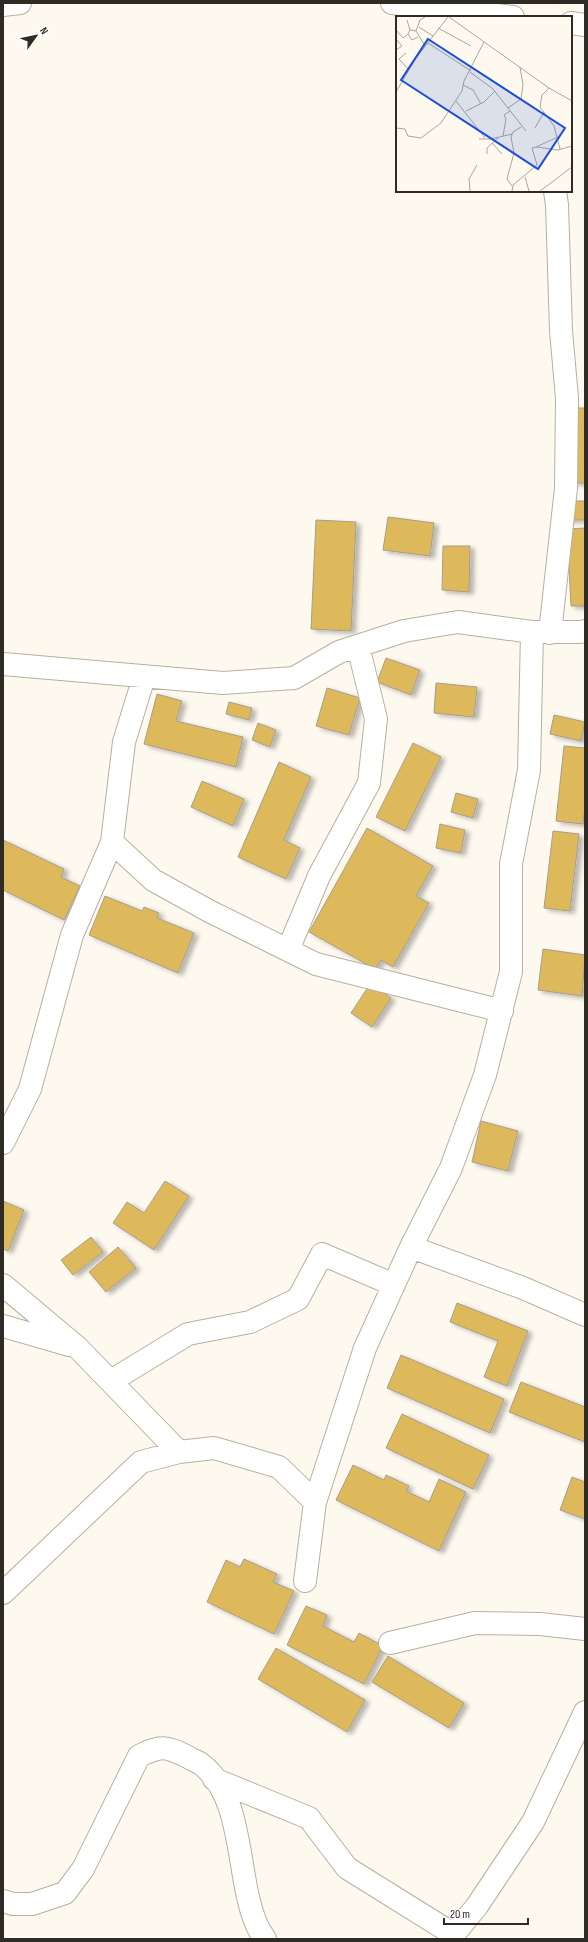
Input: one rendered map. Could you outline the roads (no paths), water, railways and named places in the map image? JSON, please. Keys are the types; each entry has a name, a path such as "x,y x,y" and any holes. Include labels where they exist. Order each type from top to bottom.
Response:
{"street":[{"path":"3,5 20,3"},
{"path":"392,3 503,12"},
{"path":"572,23 585,25"},
{"path":"305,1581 315,1502 365,1348 411,1247 451,1168 485,1075 511,972 511,864 529,770 541,632 566,488 567,398 561,331 557,205 554,192"},
{"path":"3,664 223,683 294,678 339,652 404,631 458,622 541,632 585,631"},
{"path":"288,950 319,876 369,783 376,719 358,646"},
{"path":"3,1143 30,1089 72,935 112,842 124,742 144,677"},
{"path":"112,842 153,880 208,910 316,964 502,1011"},
{"path":"411,1247 523,1288 585,1315"},
{"path":"111,1380 188,1334 250,1322 298,1300 322,1254 394,1285"},
{"path":"3,1285 78,1348 111,1380 179,1452"},
{"path":"3,1326 78,1348"},
{"path":"3,1593 141,1462 179,1452 214,1448 279,1467 315,1502"},
{"path":"390,1644 475,1623 540,1624 585,1629"},
{"path":"214,1779 309,1818 347,1868 452,1937 477,1906 533,1822 585,1712"},
{"path":"3,1901 12,1904 32,1904 64,1893 83,1869 139,1756 155,1749 169,1748 201,1764 219,1784 234,1821 245,1885 256,1924 265,1939"}]}
